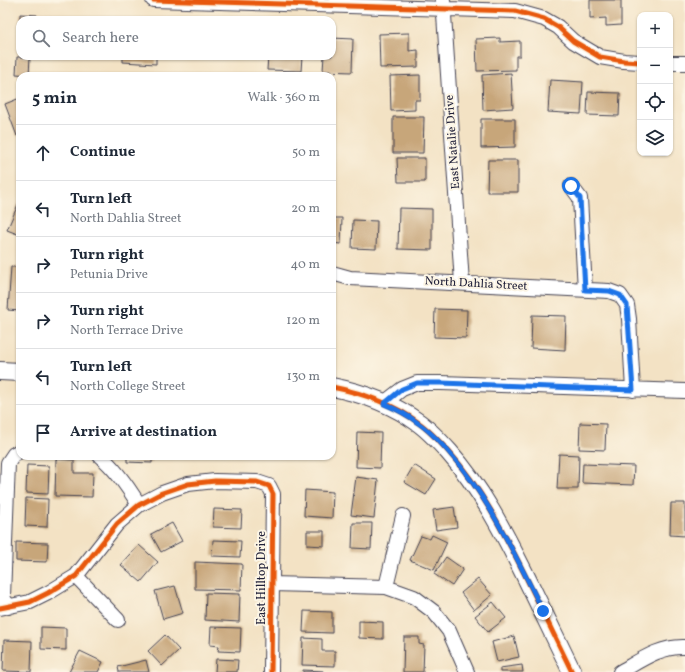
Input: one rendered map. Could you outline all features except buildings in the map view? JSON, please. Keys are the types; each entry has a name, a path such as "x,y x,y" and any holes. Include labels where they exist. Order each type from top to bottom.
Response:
{"main road":[{"path":"0,372 16,372"},
{"path":"336,388 364,395 399,410 419,423 436,438 460,464 484,499 517,560 572,672"}],"street":[{"path":"153,0 444,4 515,11 544,19 558,28 573,41 600,57 637,62"},
{"name":"East Natalie Drive","path":"444,4 462,284"},
{"path":"673,63 685,63"},
{"path":"571,186 580,198 585,290"},
{"name":"North Dahlia Street","path":"336,274 350,278 609,291 620,295 627,305 629,319 633,390"},
{"path":"384,404 402,389 417,383 685,391"},
{"path":"16,453 8,463 3,597 4,608 30,602 76,576 117,524 140,505 122,480 105,460"},
{"name":"East Hilltop Drive","path":"140,505 162,493 188,484 215,481 257,482 269,486 273,494 270,672"},
{"path":"386,587 403,516"},
{"path":"76,576 118,620"},
{"path":"272,584 386,587 414,597 434,612 449,631 467,672"},
{"path":"620,672 654,652 674,647 685,647"}],"cycle path":[{"path":"153,0 515,11 544,19 558,27 573,41 600,57 637,62"},
{"path":"336,388 355,392 377,400 409,416 435,437 461,466 481,495 499,526 524,573 572,672"},
{"path":"0,608 30,602 76,576 117,524 139,505 162,493 188,484 215,481 257,482 269,486 273,494 271,672"}],"route":[{"path":"543,611 511,547 484,499 460,464 436,438 419,423 399,410 384,404 402,389 417,383 633,390 627,305 620,295 609,291 585,290 580,198 571,186"}]}
